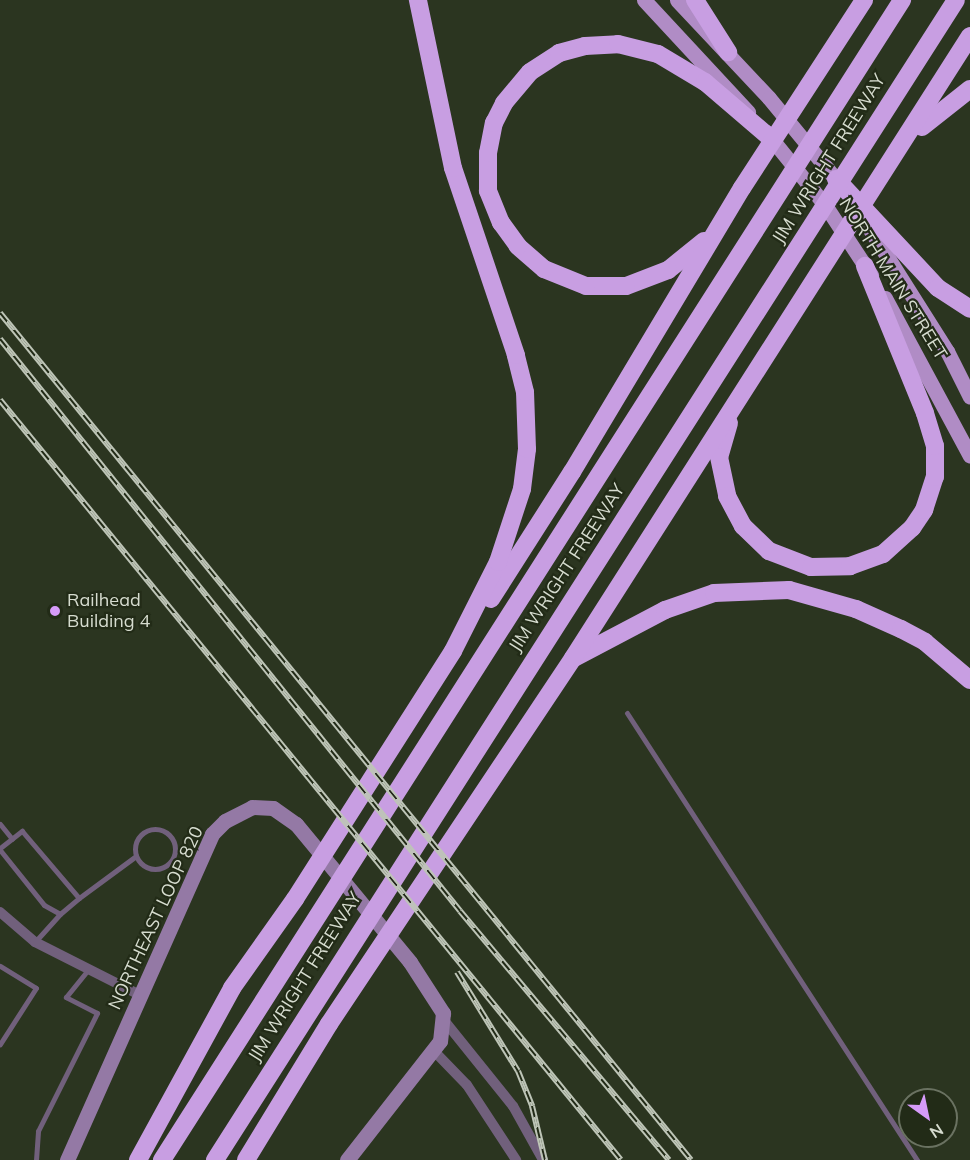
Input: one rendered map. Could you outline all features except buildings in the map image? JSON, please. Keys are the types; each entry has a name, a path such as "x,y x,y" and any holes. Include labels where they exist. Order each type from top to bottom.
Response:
{"highway":[{"path":"418,0 453,168 516,355 525,392 527,448 513,525 498,562 453,651"},
{"path":"695,0 728,51"},
{"path":"138,1160 232,988 295,899 453,651 529,541 742,188 808,84 843,34 862,0"},
{"name":"JIM WRIGHT FREEWAY","path":"162,1160 311,923 535,579 846,92 902,0"},
{"name":"JIM WRIGHT FREEWAY","path":"215,1160 327,979 956,0"},
{"path":"246,1160 330,1024 570,662 970,36"},
{"path":"742,188 703,242 668,270 626,286 605,288 572,282 530,259 501,224 489,191 486,172 494,123 519,82 544,62 585,46 618,44 658,54 705,82 768,136"},
{"path":"890,161 932,116 970,89"},
{"path":"836,179 938,288 970,309"},
{"path":"746,387 724,435 719,457 727,496 743,526 755,540 790,562 830,568 869,560 896,545 924,510 937,462 925,413 865,266"},
{"path":"570,662 665,610 714,593 789,590 856,609 901,629 925,642 970,680"}],"main road":[{"name":"NORTH MAIN STREET","path":"644,0 768,136 825,205 918,353 970,456"},
{"name":"NORTH MAIN STREET","path":"677,0 728,51 836,179 913,295 970,397"}],"street":[{"name":"NORTHEAST LOOP 820","path":"67,1160 212,834 238,813 252,807 273,808 297,824 410,962 438,1001 443,1019"},
{"path":"0,912 35,942 140,995"},
{"path":"347,1160 434,1051 440,1041 443,1019"},
{"path":"443,1019 477,1056 513,1106 543,1160"},
{"path":"434,1051 467,1085 516,1160"}],"lane":[{"path":"627,713 917,1160"},
{"path":"0,824 12,839"},
{"path":"35,942 60,914 136,856 139,837 149,830 162,830 175,844 174,858 164,868 144,867 136,856"},
{"path":"60,914 44,905 0,849 22,831 79,898"},
{"path":"0,966 36,988 0,1044"},
{"path":"36,1160 38,1131 97,1013 66,997 89,969"}],"railway":[{"path":"0,313 691,1160"},
{"path":"0,339 460,911 669,1160"},
{"path":"0,400 621,1160"},
{"path":"457,972 518,1071 532,1106 545,1160"}],"place":[{"name":"Railhead Building 4","path":"55,611"}]}
